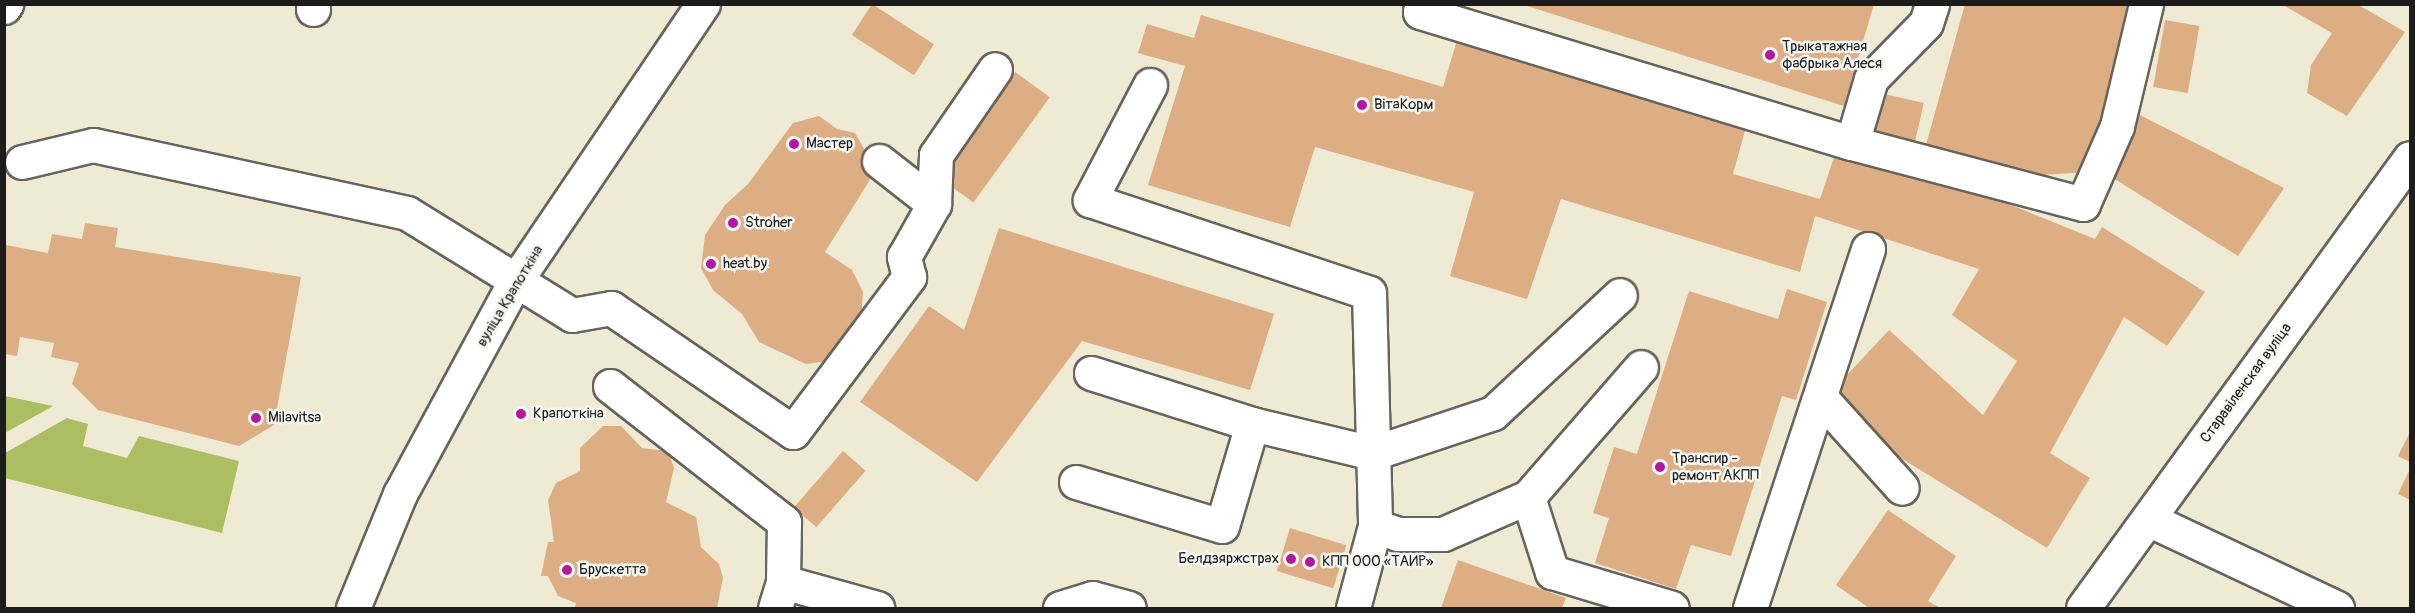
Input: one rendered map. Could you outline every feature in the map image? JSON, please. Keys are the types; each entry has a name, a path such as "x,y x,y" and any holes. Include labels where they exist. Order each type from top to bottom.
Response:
{"main road":[{"name":"вуліца Крапоткіна","path":"353,609 400,494 514,283 703,4"},
{"path":"1422,4 1420,12 1852,143 2084,204 2116,126 2146,4"},
{"path":"1852,143 1871,79 1926,23 1932,4"},
{"path":"22,162 93,145 407,213 514,283 572,315 611,308 793,432 909,278 904,257 934,204 936,155 995,69"},
{"path":"1150,86 1090,200 1369,293 1376,526 1353,609"},
{"name":"Старавіленская вуліца","path":"2084,609 2410,158"},
{"path":"879,162 934,204"},
{"path":"1750,609 1868,249"},
{"path":"1091,373 1252,424 1373,453 1493,413 1620,295"},
{"path":"1376,526 1398,534 1443,534 1528,497 1641,367"},
{"path":"610,386 784,522 779,595 877,609"},
{"path":"1820,397 1902,488"},
{"path":"1076,482 1222,526 1252,424"},
{"path":"1528,497 1552,573 1672,609"},
{"path":"2148,519 2337,609"},
{"path":"1060,609 1092,598 1129,609"}],"green space":[{"path":"5,396 53,406 5,433"},
{"path":"67,418 88,424 83,446 127,458 139,436 239,461 222,533 5,478 5,453"}],"building":[{"path":"872,4 934,44 914,75 852,35"},
{"name":"Трыкатажная фабрыка Алеся","path":"1521,4 1874,4 1844,106"},
{"path":"1965,4 2140,4 2092,172 2040,175 1926,145"},
{"path":"2281,4 2357,4 2405,32 2347,116 2307,93 2311,65 2332,33"},
{"path":"1201,15 1443,87 1457,40 1746,127 1733,174 1820,199 1835,154 1959,184 2095,239 2102,227 2205,292 2167,346 2124,317 2050,453 2090,478 2047,548 1883,447 1833,390 1889,330 1983,415 2017,361 1952,315 1979,269 1815,216 1800,272 1561,199 1527,299 1450,276 1474,192 1315,147 1290,227 1148,185 1185,66 1138,53 1147,24 1194,38"},
{"path":"2165,20 2199,26 2188,93 2153,87"},
{"path":"1015,72 1050,97 973,202 939,177"},
{"path":"1880,93 1924,103 1914,146 1870,136"},
{"path":"2136,113 2284,188 2238,256 2105,173"},
{"path":"819,116 837,129 855,133 876,170 825,252 852,270 863,292 861,319 828,361 806,364 759,342 742,314 713,290 701,268 705,235 725,205 748,184 793,123"},
{"path":"85,223 118,228 115,247 301,277 274,425 239,446 98,410 72,384 79,363 51,357 54,343 20,337 17,356 4,354 6,245 48,253 52,234 82,239"},
{"path":"999,228 1274,314 1250,390 1082,341 977,482 860,402 929,306 964,330"},
{"path":"1787,289 1827,302 1796,400 1782,396 1731,556 1691,545 1676,589 1595,563 1609,518 1593,513 1614,447 1637,454 1689,291 1778,319"},
{"path":"603,426 621,426 642,448 668,451 674,468 666,502 696,517 701,547 719,564 723,578 717,608 575,608 576,603 558,596 548,576 541,576 548,542 554,542 548,500 556,483 580,471 580,448"},
{"path":"2410,432 2410,462 2398,456"},
{"path":"843,451 866,471 816,527 794,508"},
{"path":"2410,469 2410,500 2398,494"},
{"path":"1888,510 1956,556 1928,601 1940,608 1869,608 1836,585"},
{"name":"КПП ООО «ТАИР»","path":"1290,528 1346,545 1333,588 1277,571"},
{"path":"1458,560 1566,598 1562,608 1441,608"}],"place":[{"name":"Трыкатажная фабрыка Алеся","path":"1770,55"},
{"name":"ВітаКорм","path":"1362,105"},
{"name":"Мастер","path":"794,144"},
{"name":"Stroher","path":"733,223"},
{"name":"heat.by","path":"711,264"},
{"name":"Крапоткіна","path":"521,414"},
{"name":"Milavitsa","path":"256,418"},
{"name":"Трансгир - ремонт АКПП","path":"1660,467"},
{"name":"Белдзяржстрах","path":"1291,559"},
{"name":"КПП ООО «ТАИР»","path":"1310,562"},
{"name":"Брускетта","path":"567,570"}]}
